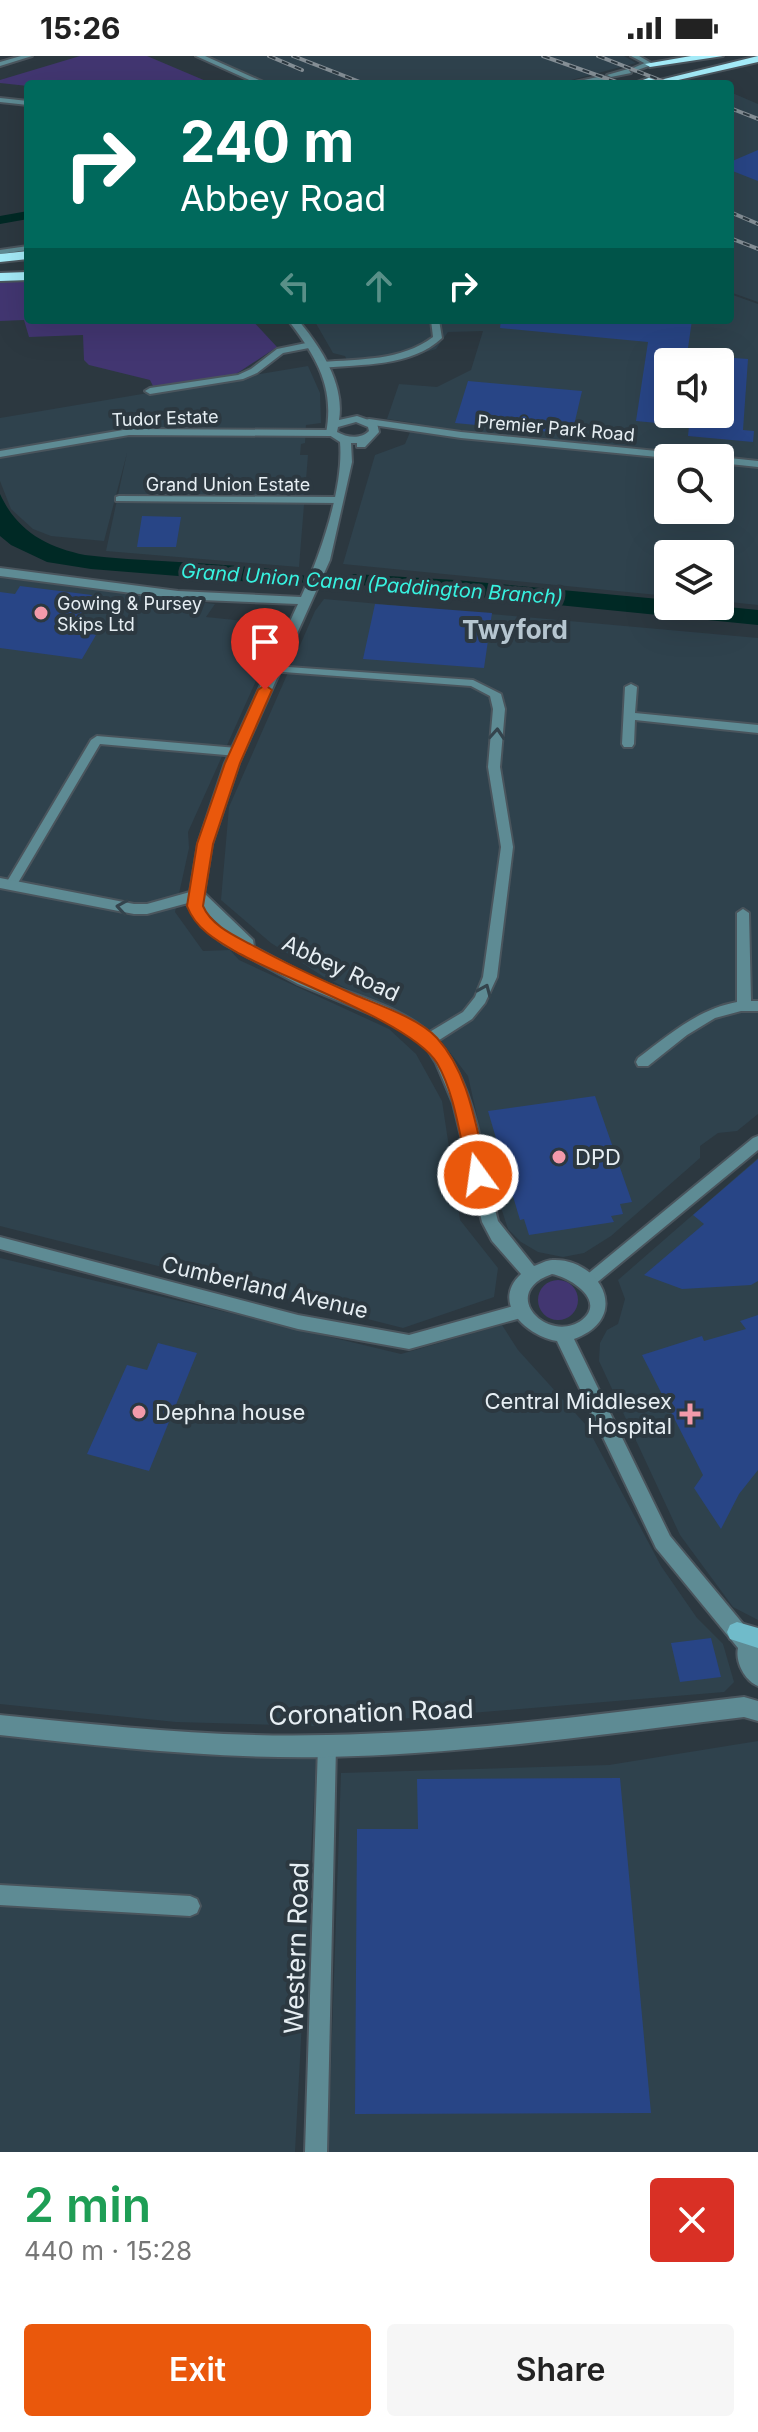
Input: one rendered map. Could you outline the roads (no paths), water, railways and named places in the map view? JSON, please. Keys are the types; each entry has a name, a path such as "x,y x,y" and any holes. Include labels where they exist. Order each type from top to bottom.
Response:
{"highway":[{"path":"650,64 718,56"},
{"path":"660,80 744,56"},
{"path":"662,80 758,59"},
{"path":"704,80 758,69"},
{"path":"717,80 758,69"},
{"path":"0,261 24,256"},
{"path":"0,261 24,262"},
{"path":"0,271 24,269"},
{"path":"0,277 24,276"}],"street":[{"path":"0,64 29,56"},
{"path":"199,56 255,80"},
{"path":"634,56 650,64"},
{"path":"595,80 650,64"},
{"path":"0,100 24,103"},
{"path":"0,252 24,249"},
{"path":"237,752 97,740 6,884 134,909 147,909 198,895 205,844 237,752 319,572 332,534 347,462 345,441 333,428 335,405 322,365 298,324"},
{"path":"322,365 405,356 427,348 438,338 436,324"},
{"path":"150,391 240,377 254,371 280,351 311,345"},
{"path":"335,405 374,429 347,462"},
{"path":"333,428 363,421"},
{"name":"Premier Park Road","path":"363,421 412,430 654,454"},
{"name":"Tudor Estate","path":"0,454 129,432 333,428"},
{"name":"Premier Park Road","path":"370,437 385,431 412,430"},
{"path":"345,441 370,437"},
{"path":"734,461 758,464"},
{"name":"Grand Union Estate","path":"119,499 338,500"},
{"path":"0,572 190,596 309,595"},
{"path":"274,669 462,682 486,688 495,694 499,709 494,767 507,847 490,977 485,996 468,1018 428,1040"},
{"path":"628,744 631,687"},
{"path":"630,716 758,729"},
{"name":"Abbey Road","path":"198,895 195,906 207,925 309,983 388,1016 428,1040 445,1062 458,1093 490,1222 531,1274"},
{"path":"643,1062 717,1009 751,1005 743,913"},
{"path":"589,1281 758,1142"},
{"name":"Cumberland Avenue","path":"0,1243 298,1322 409,1342 521,1311"},
{"path":"561,1267 576,1272 589,1281 597,1294 596,1313 583,1327 563,1334 533,1325 521,1311 519,1290 531,1274 543,1268 561,1267"},
{"path":"563,1334 663,1542 750,1641 746,1657 758,1676"},
{"name":"Coronation Road","path":"0,1725 158,1742 327,1746 506,1735 753,1704"},
{"name":"Western Road","path":"316,2152 327,1746"},
{"path":"0,1895 190,1906"}],"water":[{"name":"Grand Union Canal (Paddington Branch)","path":"0,494 15,518 34,535 45,542 85,555 270,569 335,579 354,574 455,580 654,599 654,615 330,582 265,583 91,569 47,562 11,545 0,536"},
{"path":"734,608 758,610 758,625 708,620 734,620"}],"waterway":[{"path":"0,220 24,216"}],"railway":[{"path":"269,56 302,70"},
{"path":"293,56 355,80"},
{"path":"543,56 611,80"},
{"path":"598,56 660,80"},
{"path":"734,110 758,119"},
{"path":"734,214 758,224"},
{"path":"734,240 758,249"}],"place":[{"name":"Gowing & Pursey Skips Ltd","path":"41,613"},
{"name":"DPD","path":"559,1157"},
{"name":"Dephna house","path":"139,1412"},
{"name":"Central Middlesex Hospital","path":"690,1414"}],"district":[{"name":"Twyford","path":"515,629"}]}
